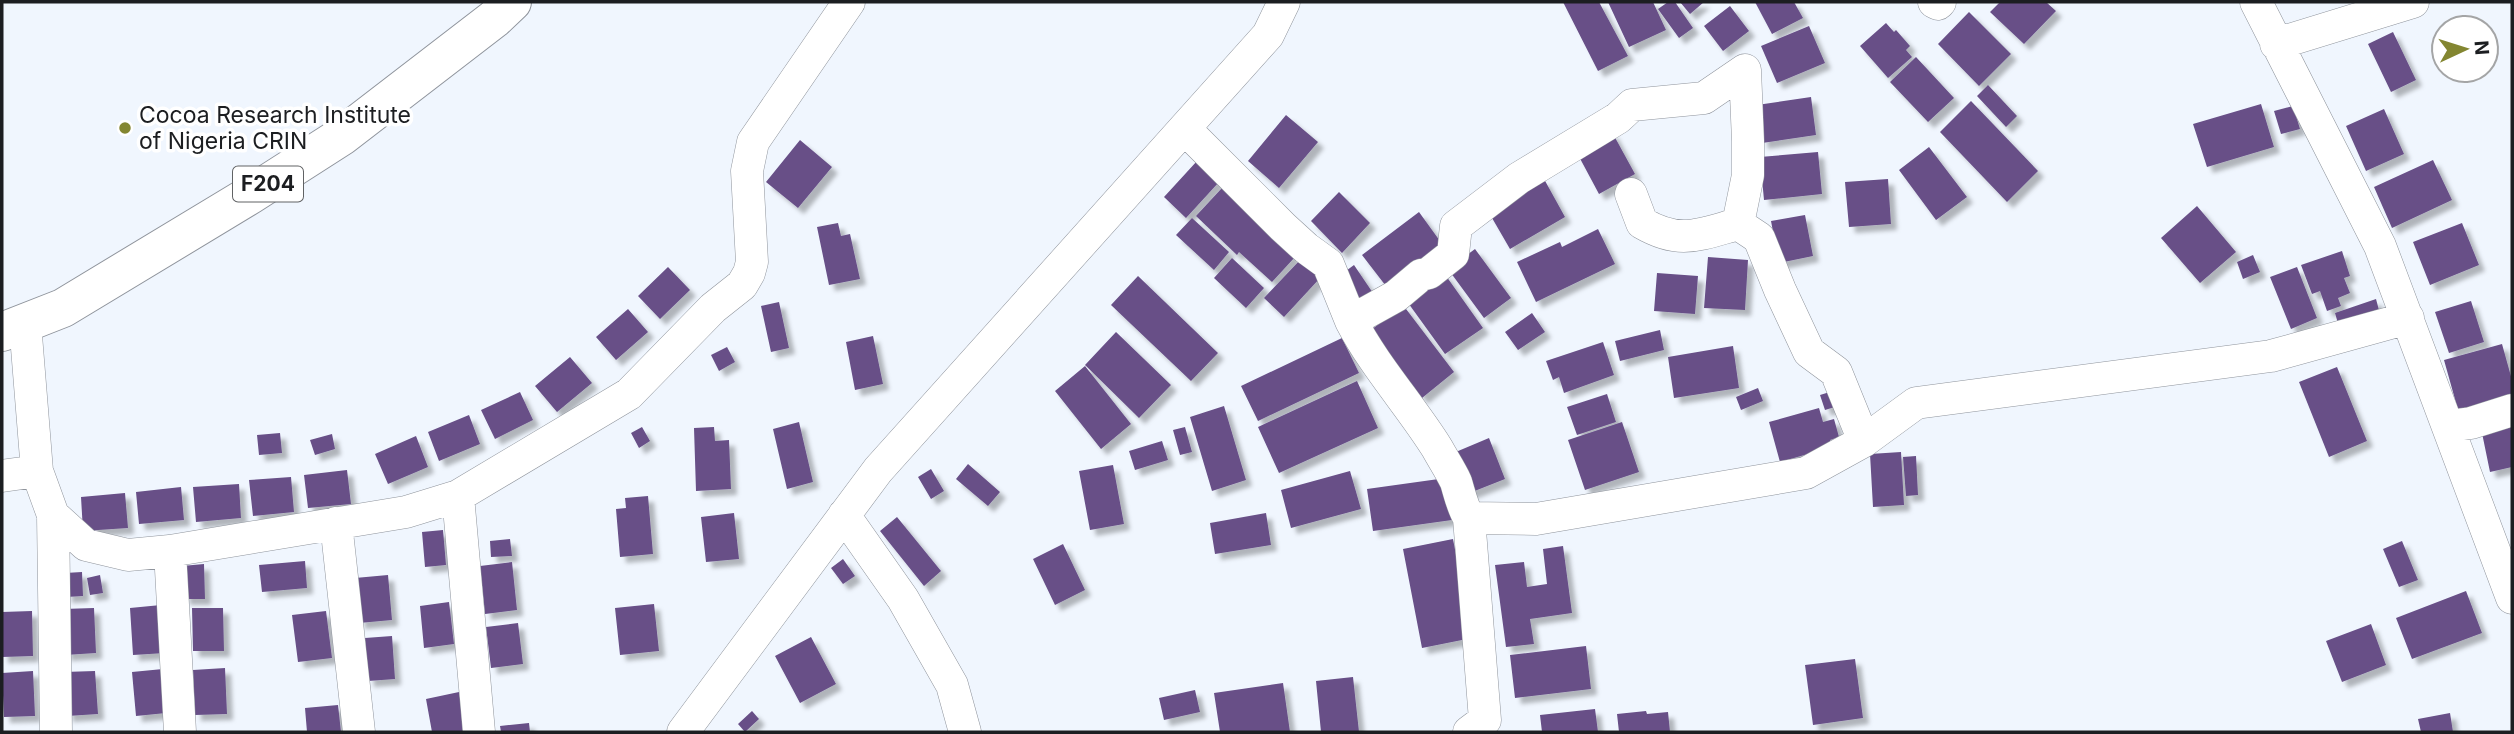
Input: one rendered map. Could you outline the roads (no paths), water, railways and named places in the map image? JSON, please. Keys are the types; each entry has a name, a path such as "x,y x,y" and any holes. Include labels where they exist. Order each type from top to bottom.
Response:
{"main road":[{"name":"F204","path":"13,327 63,308 342,136 494,19 512,2"}],"street":[{"path":"53,514 86,545 128,555 170,551 406,512 458,496 629,394 713,308 742,285 749,273 752,262 747,171 753,142 849,2"},
{"path":"682,732 878,470 1268,35 1284,2"},
{"path":"1934,2 1940,2"},
{"path":"2256,2 2380,246 2512,598"},
{"path":"2276,44 2413,2"},
{"path":"1351,321 1396,296 1453,254 1456,226 1520,178 1618,118 1627,108 1632,105 1704,98 1745,70 1748,175 1738,224"},
{"path":"1185,129 1291,234 1328,264 1351,321 1384,374 1415,414 1456,482 1461,503 1469,518 1485,720 1469,732"},
{"path":"1632,194 1642,223 1659,233 1687,238 1738,224 1759,238 1809,352 1836,372 1864,441"},
{"path":"1469,518 1536,519 1806,473 1864,441 1916,403 2271,356 2408,318"},
{"path":"13,327 37,471 53,514 56,732"},
{"path":"2449,426 2471,423 2512,410"},
{"path":"2,476 37,471"},
{"path":"458,496 480,732"},
{"path":"844,515 903,599 952,685 965,732"},
{"path":"336,523 359,732"},
{"path":"170,551 180,732"}],"place":[{"name":"Cocoa Research Institute of Nigeria CRIN","path":"125,128"}]}
